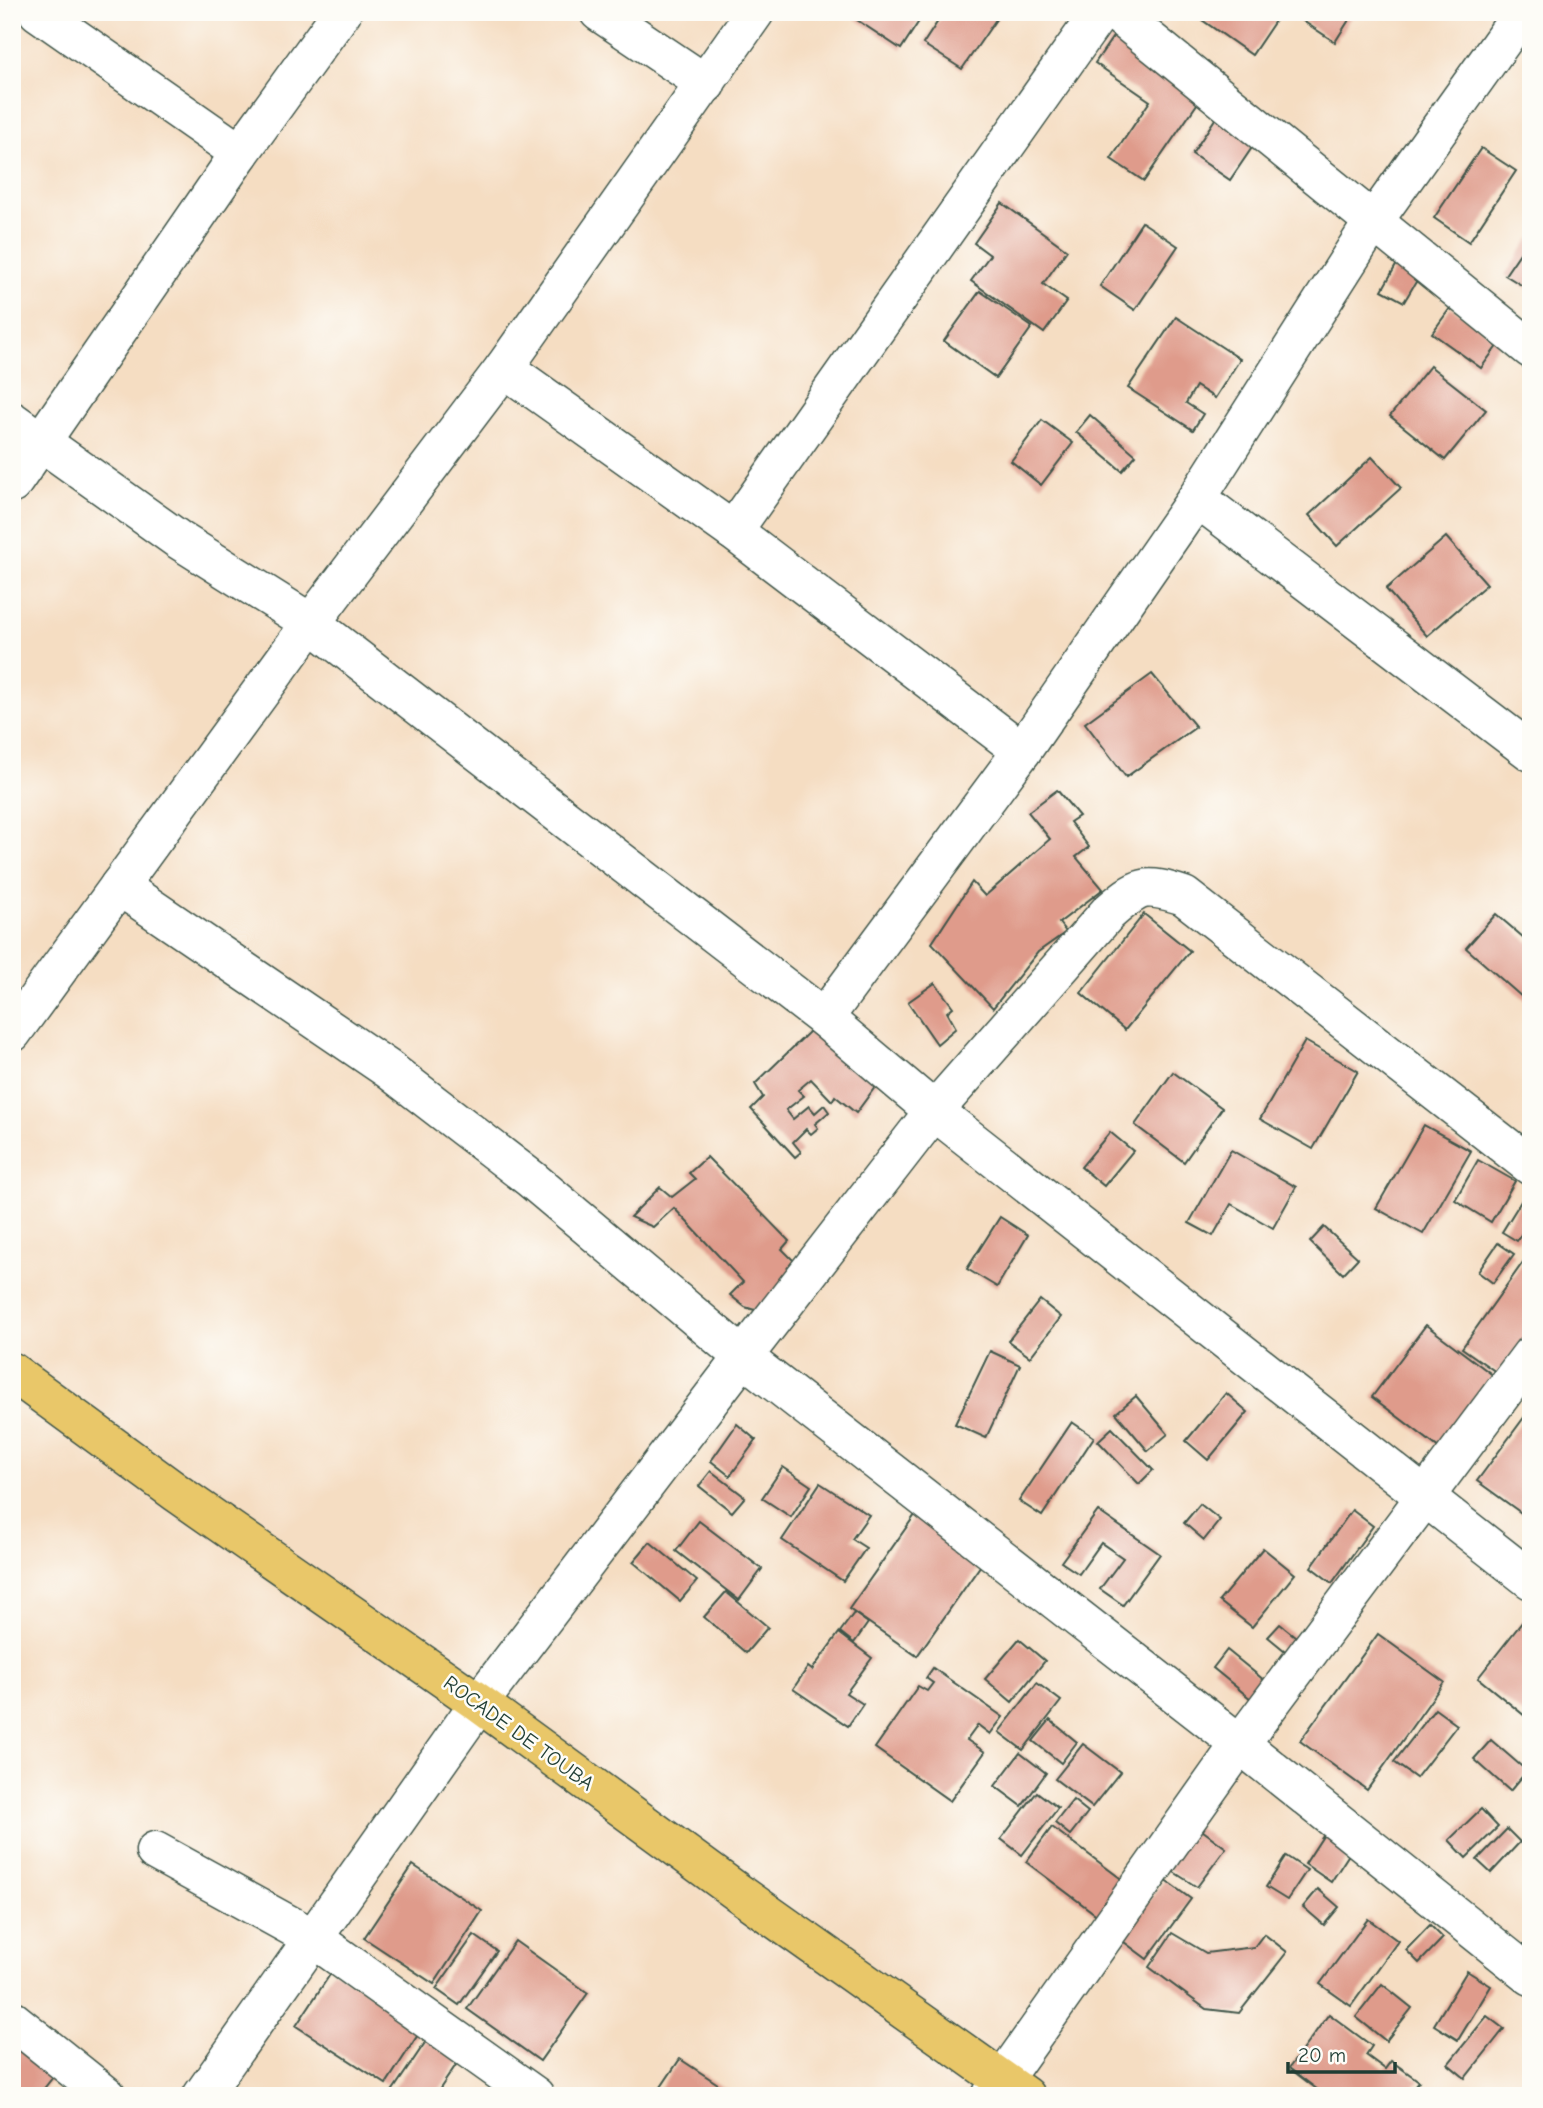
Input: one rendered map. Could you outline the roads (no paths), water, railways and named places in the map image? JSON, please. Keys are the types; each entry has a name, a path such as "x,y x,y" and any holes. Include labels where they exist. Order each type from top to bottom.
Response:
{"main road":[{"name":"ROCADE DE TOUBA","path":"12,1372 177,1493 479,1703 1006,2090"}],"street":[{"path":"38,12 240,153"},
{"path":"12,484 27,431 240,153 342,12"},
{"path":"599,12 706,84"},
{"path":"12,1034 311,623 504,368 755,12"},
{"path":"733,531 1100,12"},
{"path":"1115,12 1531,349"},
{"path":"824,1018 1022,751 1196,498 1373,222 1522,12"},
{"path":"504,368 733,531 1022,751"},
{"path":"27,431 179,540 311,623 824,1018 934,1111 1531,1580"},
{"path":"1196,498 1531,752"},
{"path":"119,886 388,1069 531,1179 743,1357 1240,1744 1531,1976"},
{"path":"202,2096 479,1703 743,1357 934,1111 1108,913 1130,894 1154,886 1184,896 1531,1166"},
{"path":"1006,2090 1240,1744 1531,1355"},
{"path":"155,1851 313,1938 535,2096"},
{"path":"12,2020 107,2096"}]}
